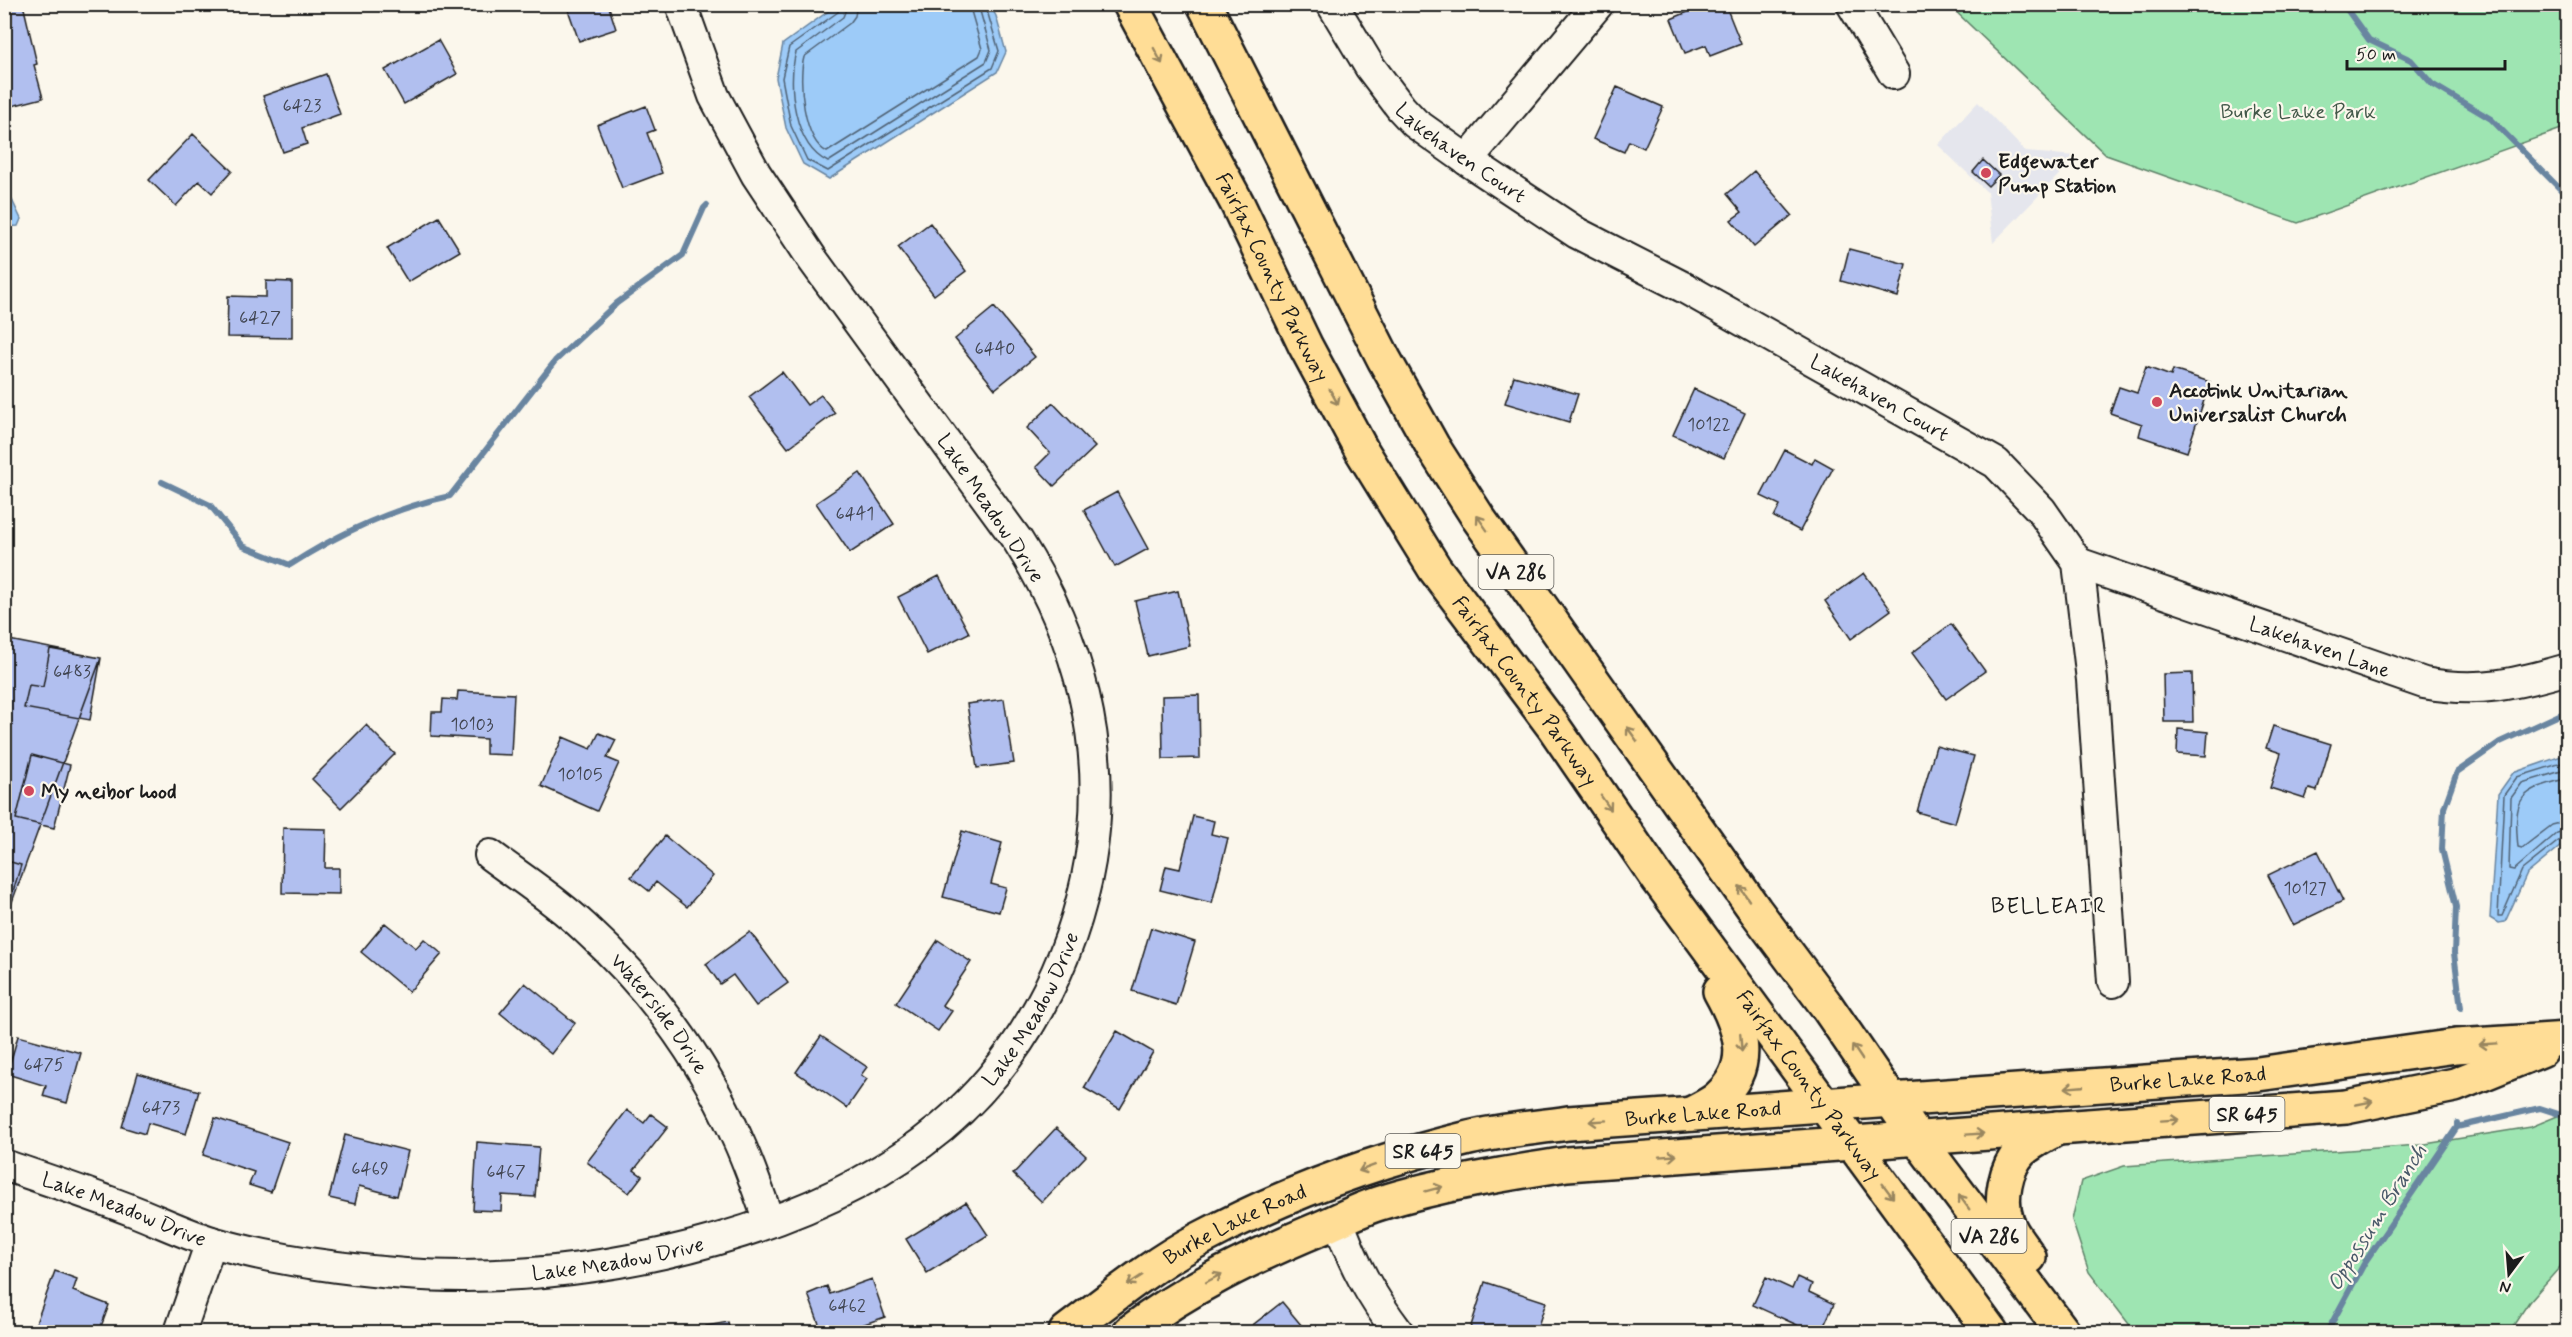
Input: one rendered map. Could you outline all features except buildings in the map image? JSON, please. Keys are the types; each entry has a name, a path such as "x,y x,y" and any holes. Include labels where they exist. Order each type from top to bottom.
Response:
{"main road":[{"name":"Fairfax County Parkway","path":"1130,4 1237,202 1305,345 1386,494 1435,569 1553,726 1658,879 1991,1332"},
{"name":"VA 286","path":"1204,4 1384,359 1433,447 1497,545 1682,803 1755,910 1826,1005 1917,1138 2062,1332"},
{"path":"1658,879 1740,1031 1742,1055 1734,1078 1719,1098 1691,1114"},
{"name":"Burke Lake Road","path":"1066,1332 1127,1286 1199,1239 1266,1207 1371,1166 1471,1137 1568,1123 2258,1074 2456,1046 2568,1040"},
{"name":"Burke Lake Road","path":"1130,1332 1212,1279 1282,1244 1378,1204 1470,1179 1567,1164 2346,1107 2455,1085 2568,1040"},
{"path":"2057,1128 2021,1151 2009,1172 2003,1207 2007,1223 2032,1261 2071,1332"}],"street":[{"name":"Lake Meadow Drive","path":"4,1165 211,1242 251,1252 351,1267 460,1276 568,1270 639,1259 701,1243 769,1221 816,1202 876,1172 911,1150 969,1102 1012,1051 1051,984 1078,915 1093,843 1095,765 1089,713 1078,666 1062,621 1039,575 1018,541 775,204 714,96 681,4"},
{"name":"Lakehaven Court","path":"1332,4 1370,67 1415,123 1577,233 1683,287 1996,463 2041,510 2078,563 2092,680 2113,982"},
{"path":"1467,160 1598,4"},
{"path":"1852,4 1893,74"},
{"name":"Lakehaven Lane","path":"2078,563 2424,683 2479,689 2514,684 2568,669"},
{"name":"Waterside Drive","path":"490,855 586,928 622,964 660,1008 714,1091 738,1140 769,1221"},
{"path":"1338,1220 1348,1250 1369,1293 1398,1332"},
{"path":"180,1332 211,1242"}],"shaded area":[{"path":"1978,102 2026,152 2077,156 1993,243 1987,192 1938,145"}],"green space":[{"name":"Burke Lake Park","path":"1949,5 2567,5 2567,127 2298,223 2106,155"},
{"path":"2567,1112 2567,1240 2560,1267 2529,1302 2509,1332 2135,1332 2089,1272 2072,1220 2081,1181 2124,1166 2419,1145 2531,1127"}],"water":[{"path":"837,5 990,5 996,16 1006,52 997,72 829,179 803,164 786,128 776,78 783,44"},
{"path":"4,192 12,200 21,219 18,226 5,227"},
{"path":"2567,754 2567,841 2527,874 2505,922 2498,923 2490,918 2498,794 2513,773"}],"waterway":[{"name":"Oppossum Branch","path":"2343,4 2369,40 2411,60 2432,84 2491,119 2568,197"},
{"path":"162,482 210,505 243,546 290,565 367,523 408,507 450,496 555,361 617,303 683,255 707,205"},
{"name":"Oppossum Branch","path":"2461,1008 2454,953 2456,907 2442,849 2444,808 2457,772 2500,742 2568,711"},
{"path":"2457,1127 2540,1108 2568,1117"},
{"name":"Oppossum Branch","path":"2327,1332 2365,1262 2457,1127 2457,1123"}],"place":[{"name":"Edgewater Pump Station","path":"1986,173"},
{"name":"Accotink Unitarian Universalist Church","path":"2157,402"},
{"name":"My neibor hood","path":"29,791"}],"district":[{"name":"BELLEAIR","path":"2049,905"}]}
